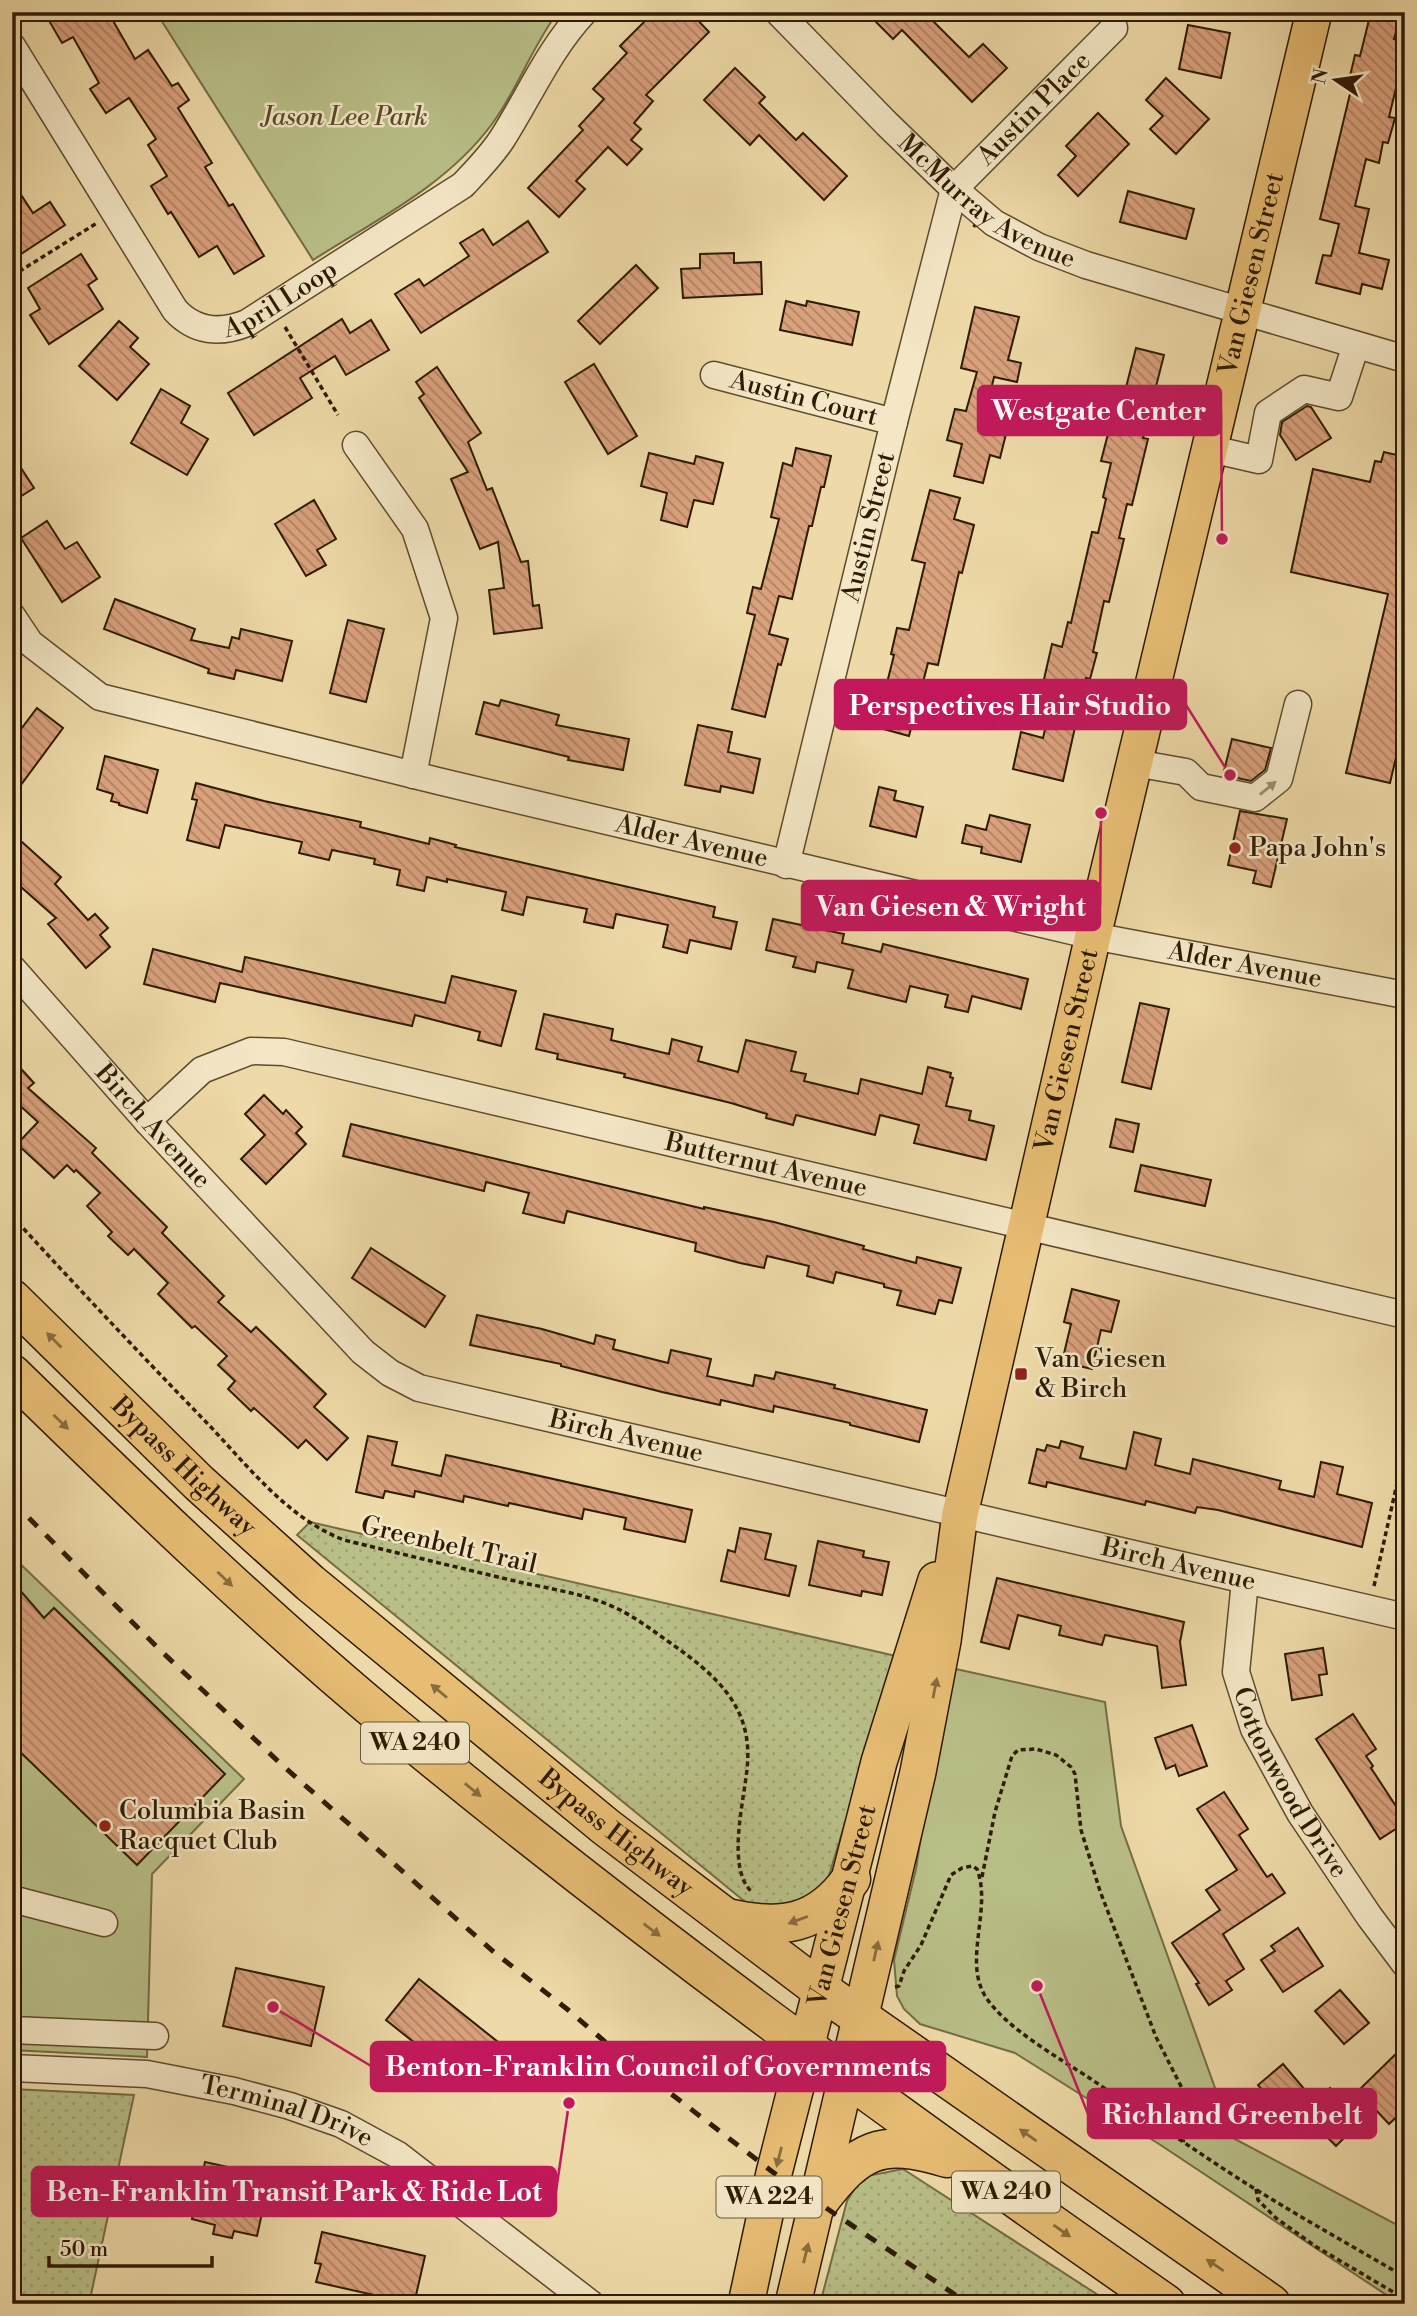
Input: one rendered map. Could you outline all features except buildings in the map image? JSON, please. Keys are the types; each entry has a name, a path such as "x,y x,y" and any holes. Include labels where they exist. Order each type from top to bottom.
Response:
{"highway":[{"name":"Bypass Highway","path":"12,1299 199,1483 310,1583 533,1767 722,1917 821,1990 1271,2304"},
{"name":"Bypass Highway","path":"12,1374 240,1593 395,1727 571,1868 847,2078 1166,2304"},
{"path":"722,1917 775,1925 790,1923 822,1910 851,1879"},
{"path":"818,2203 848,2168 876,2150 888,2147 903,2148 967,2165"}],"main road":[{"name":"Van Giesen Street","path":"793,2304 932,1704 960,1514 1093,936 1314,12"},
{"name":"Van Giesen Street","path":"747,2304 775,2173 876,1774 903,1679 960,1514"}],"street":[{"name":"April Loop","path":"12,46 175,310 189,323 213,331 232,329 247,323 463,185 484,164 501,141 548,60 584,12"},
{"name":"McMurray Avenue","path":"778,12 954,189 994,223 1039,247 1086,265 1405,359"},
{"name":"Austin Place","path":"954,189 1114,28"},
{"name":"Austin Street","path":"786,864 954,189"},
{"path":"1211,449 1259,460 1268,413 1304,389 1339,397 1356,345"},
{"name":"Austin Court","path":"713,375 894,422"},
{"path":"356,445 415,529 444,618 413,775"},
{"name":"Alder Avenue","path":"12,616 21,651 100,697 413,775 1093,936 1404,990"},
{"path":"1135,763 1186,772 1201,787 1255,798 1279,779 1298,704"},
{"name":"Birch Avenue","path":"12,968 147,1122 363,1352 390,1373 419,1388 1405,1617"},
{"name":"Butternut Avenue","path":"147,1122 202,1070 251,1051 284,1052 1405,1315"},
{"name":"Cottonwood Drive","path":"1245,1581 1236,1672 1254,1728 1300,1813 1369,1916 1405,1964"},
{"path":"12,1899 104,1923"},
{"path":"12,2030 155,2036"},
{"name":"Terminal Drive","path":"12,2068 147,2074 233,2091 290,2106 341,2124 398,2155 591,2304"}],"path":[{"path":"12,276 97,223"},
{"path":"283,323 338,415"},
{"name":"Greenbelt Trail","path":"12,1216 203,1420 278,1497 311,1525 344,1540 596,1600 636,1619 705,1668 726,1690 745,1724 749,1753 738,1853 740,1872 746,1886 757,1896"},
{"path":"1374,1587 1405,1448"},
{"path":"1183,2142 1188,2107 1185,2090 1156,2037 1100,1891 1081,1830 1075,1774 1063,1759 1045,1751 1018,1750 1012,1756 995,1812 981,1880 978,1977 990,2004 1042,2046 1183,2142 1256,2189 1405,2277"},
{"path":"899,1986 904,1971 921,1945 951,1875 962,1868 972,1866 977,1869 981,1880"},
{"path":"1256,2189 1258,2200 1276,2218 1315,2246 1405,2299"}],"green space":[{"name":"Jason Lee Park","path":"156,12 558,12 501,111 474,146 409,200 313,260"},
{"path":"310,1522 896,1656 827,1882 794,1905 749,1905 297,1535"},
{"name":"Columbia Basin Racquet Club","path":"12,1556 244,1779 152,1874 147,2057 12,2050"},
{"path":"956,1669 1105,1702 1121,1826 1233,2138 1405,2229 1405,2304 1400,2304 1159,2144 1015,2053 920,2024 904,2009 897,1996 894,1960 916,1869 946,1673"},
{"path":"12,2089 134,2095 89,2304 12,2304"},
{"path":"903,2169 1112,2304 820,2304 847,2201 862,2177"}],"railway":[{"path":"12,1501 160,1650 281,1764 495,1953 618,2053 774,2173 969,2304"}],"place":[{"name":"Westgate Center","path":"1222,539"},
{"name":"Perspectives Hair Studio","path":"1230,775"},
{"name":"Van Giesen & Wright","path":"1101,813"},
{"name":"Papa John's","path":"1235,848"},
{"name":"Van Giesen & Birch","path":"1021,1374"},
{"name":"Columbia Basin Racquet Club","path":"105,1826"},
{"name":"Richland Greenbelt","path":"1037,1986"},
{"name":"Benton-Franklin Council of Governments","path":"273,2007"},
{"name":"Ben-Franklin Transit Park & Ride Lot","path":"569,2103"}]}
